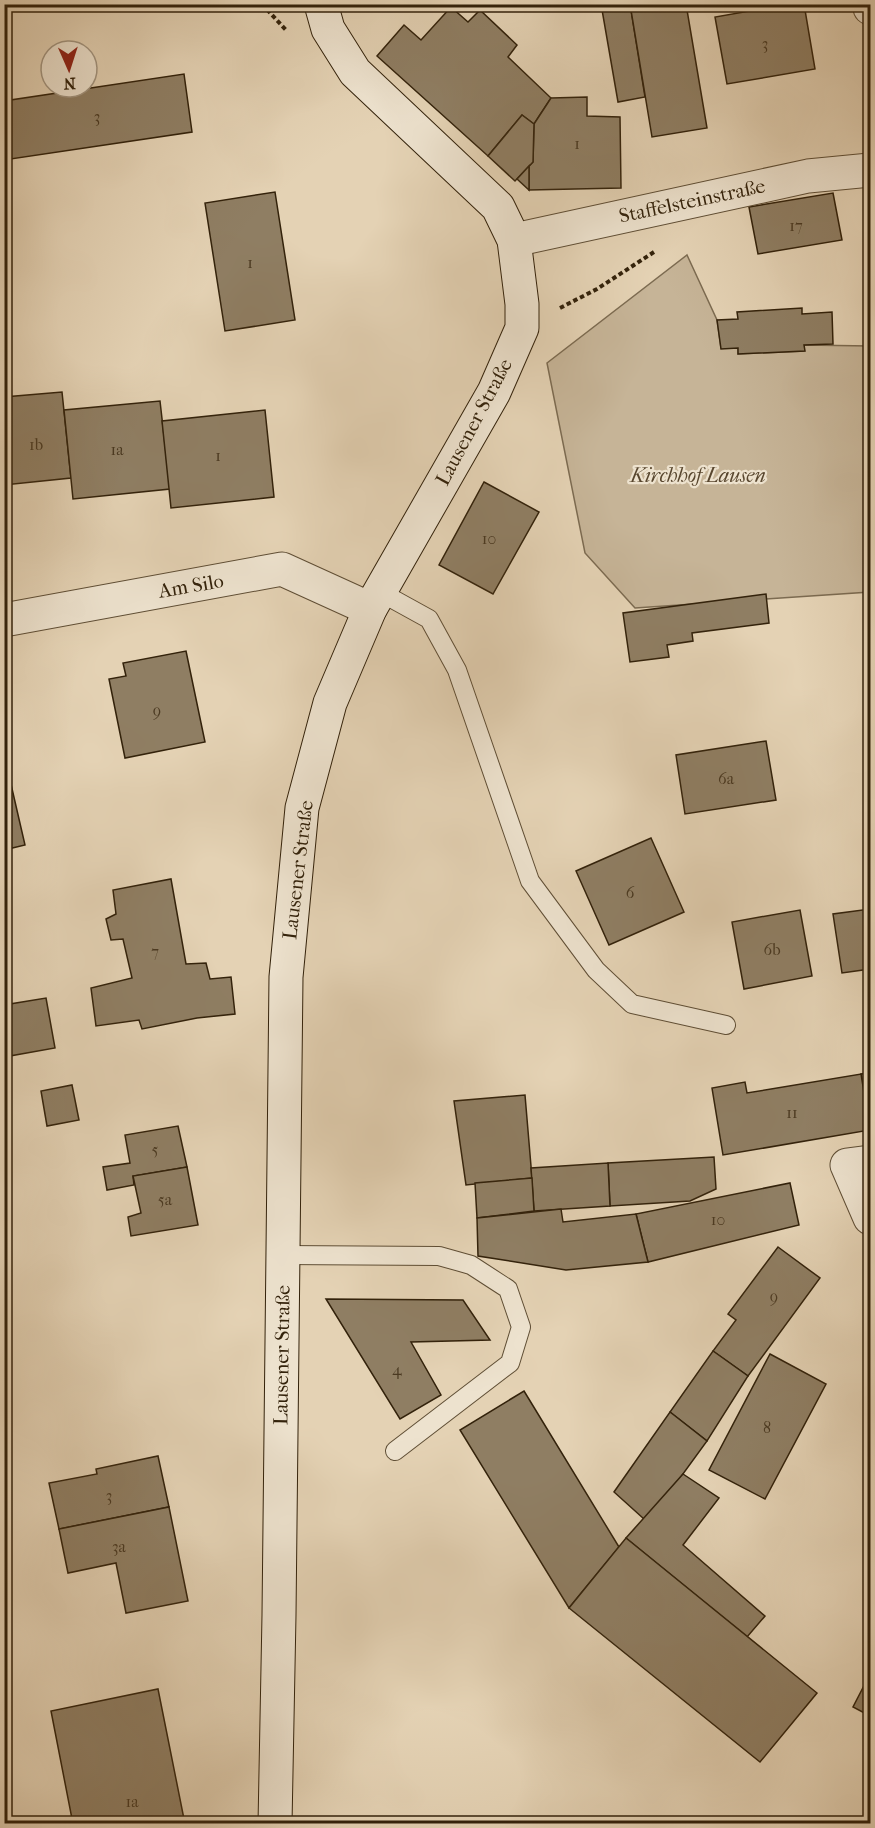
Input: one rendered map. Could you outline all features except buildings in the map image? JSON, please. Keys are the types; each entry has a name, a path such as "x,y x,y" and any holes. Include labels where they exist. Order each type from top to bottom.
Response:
{"main road":[{"name":"Lausener Straße","path":"274,1824 286,977 302,808 330,702 375,600 494,392 522,328 522,304 514,240 498,207 355,72 328,29 321,4"},
{"name":"Staffelsteinstraße","path":"514,240 808,176 870,170"},
{"name":"Am Silo","path":"4,620 282,569 375,600"},
{"path":"870,1162 847,1165 870,1218"}],"lane":[{"path":"375,600 429,619 457,670 530,881 596,970 632,1004 726,1025"},
{"path":"283,1255 439,1256 471,1265 508,1289 521,1327 510,1363 395,1452"}],"path":[{"path":"522,328 597,289 664,245"}],"green space":[{"name":"Kirchhof Lausen","path":"687,255 717,320 721,348 738,348 738,354 804,351 804,345 870,346 870,592 635,608 585,553 547,363"}]}
